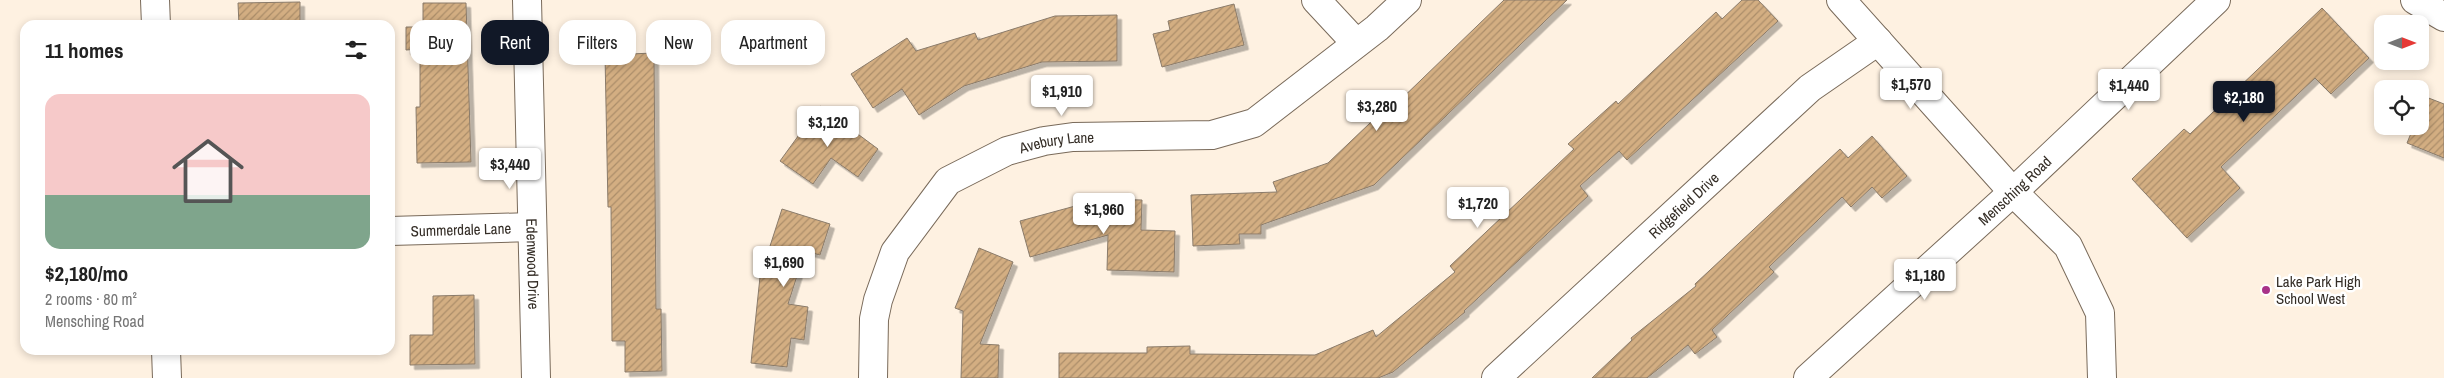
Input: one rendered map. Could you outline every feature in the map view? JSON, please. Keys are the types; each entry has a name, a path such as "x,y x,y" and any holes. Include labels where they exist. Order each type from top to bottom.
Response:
{"street":[{"path":"155,0 156,20"},
{"name":"Edenwood Drive","path":"527,0 536,378"},
{"path":"1316,0 1356,43"},
{"name":"Avebury Lane","path":"873,378 874,319 878,300 895,252 948,180 1007,151 1044,141 1072,137 1212,135 1254,123 1356,43 1407,0"},
{"path":"1841,0 2013,192 2068,246 2100,313 2102,378"},
{"name":"Mensching Road","path":"1808,378 2013,192 2216,0"},
{"path":"2415,0 2444,17"},
{"name":"Ridgefield Drive","path":"1496,378 1810,88 1878,41"},
{"name":"Summerdale Lane","path":"395,231 532,227"},
{"path":"166,355 167,378"}],"building":[{"path":"1504,0 1567,0 1374,185 1261,225 1261,234 1239,234 1240,244 1193,246 1191,195 1277,192 1273,182 1328,163 1391,103 1394,106"},
{"path":"1742,0 1758,0 1778,21 1627,160 1619,151 1580,186 1588,196 1465,312 1393,372 1378,378 1059,378 1059,353 1147,353 1147,347 1190,346 1190,354 1315,355 1373,330 1376,337 1455,272 1450,266 1574,149 1568,144 1616,101 1618,104 1716,12 1722,19"},
{"path":"300,2 300,20 239,20 238,3"},
{"path":"423,3 466,3 467,20 423,20"},
{"path":"1234,4 1244,45 1162,67 1153,34 1170,30 1168,21"},
{"path":"2322,8 2369,58 2331,94 2315,78 2221,167 2240,188 2187,238 2132,179 2184,129 2190,134"},
{"path":"1117,15 1117,61 1042,62 964,86 919,115 902,89 873,108 851,74 907,38 916,51 975,33 978,40 1055,16"},
{"path":"406,27 410,27 410,50 406,50"},
{"path":"646,53 646,65 654,65 656,309 661,309 662,371 625,372 625,341 612,341 611,207 608,207 605,65 636,65 636,54"},
{"path":"420,65 468,65 471,162 417,163 416,107 420,107"},
{"path":"2429,98 2444,104 2444,158 2407,143 2410,135 2429,135"},
{"path":"820,106 878,149 858,177 831,158 813,184 780,161"},
{"path":"1872,136 1907,176 1882,198 1872,187 1851,207 1842,197 1769,267 1774,272 1712,330 1717,337 1695,354 1688,345 1647,378 1592,378 1632,340 1631,338 1696,286 1695,284 1840,149 1848,158"},
{"path":"1101,199 1142,200 1141,230 1175,231 1174,272 1107,270 1108,235 1030,257 1020,221"},
{"path":"782,209 830,224 820,255 805,251 788,304 808,307 804,340 791,338 787,367 751,363 760,277"},
{"path":"979,248 1013,262 980,344 999,345 998,378 961,378 963,311 955,308"},
{"path":"474,295 475,364 410,365 410,335 433,335 433,296"}],"place":[{"name":"Lake Park High School West","path":"2266,290"}]}
